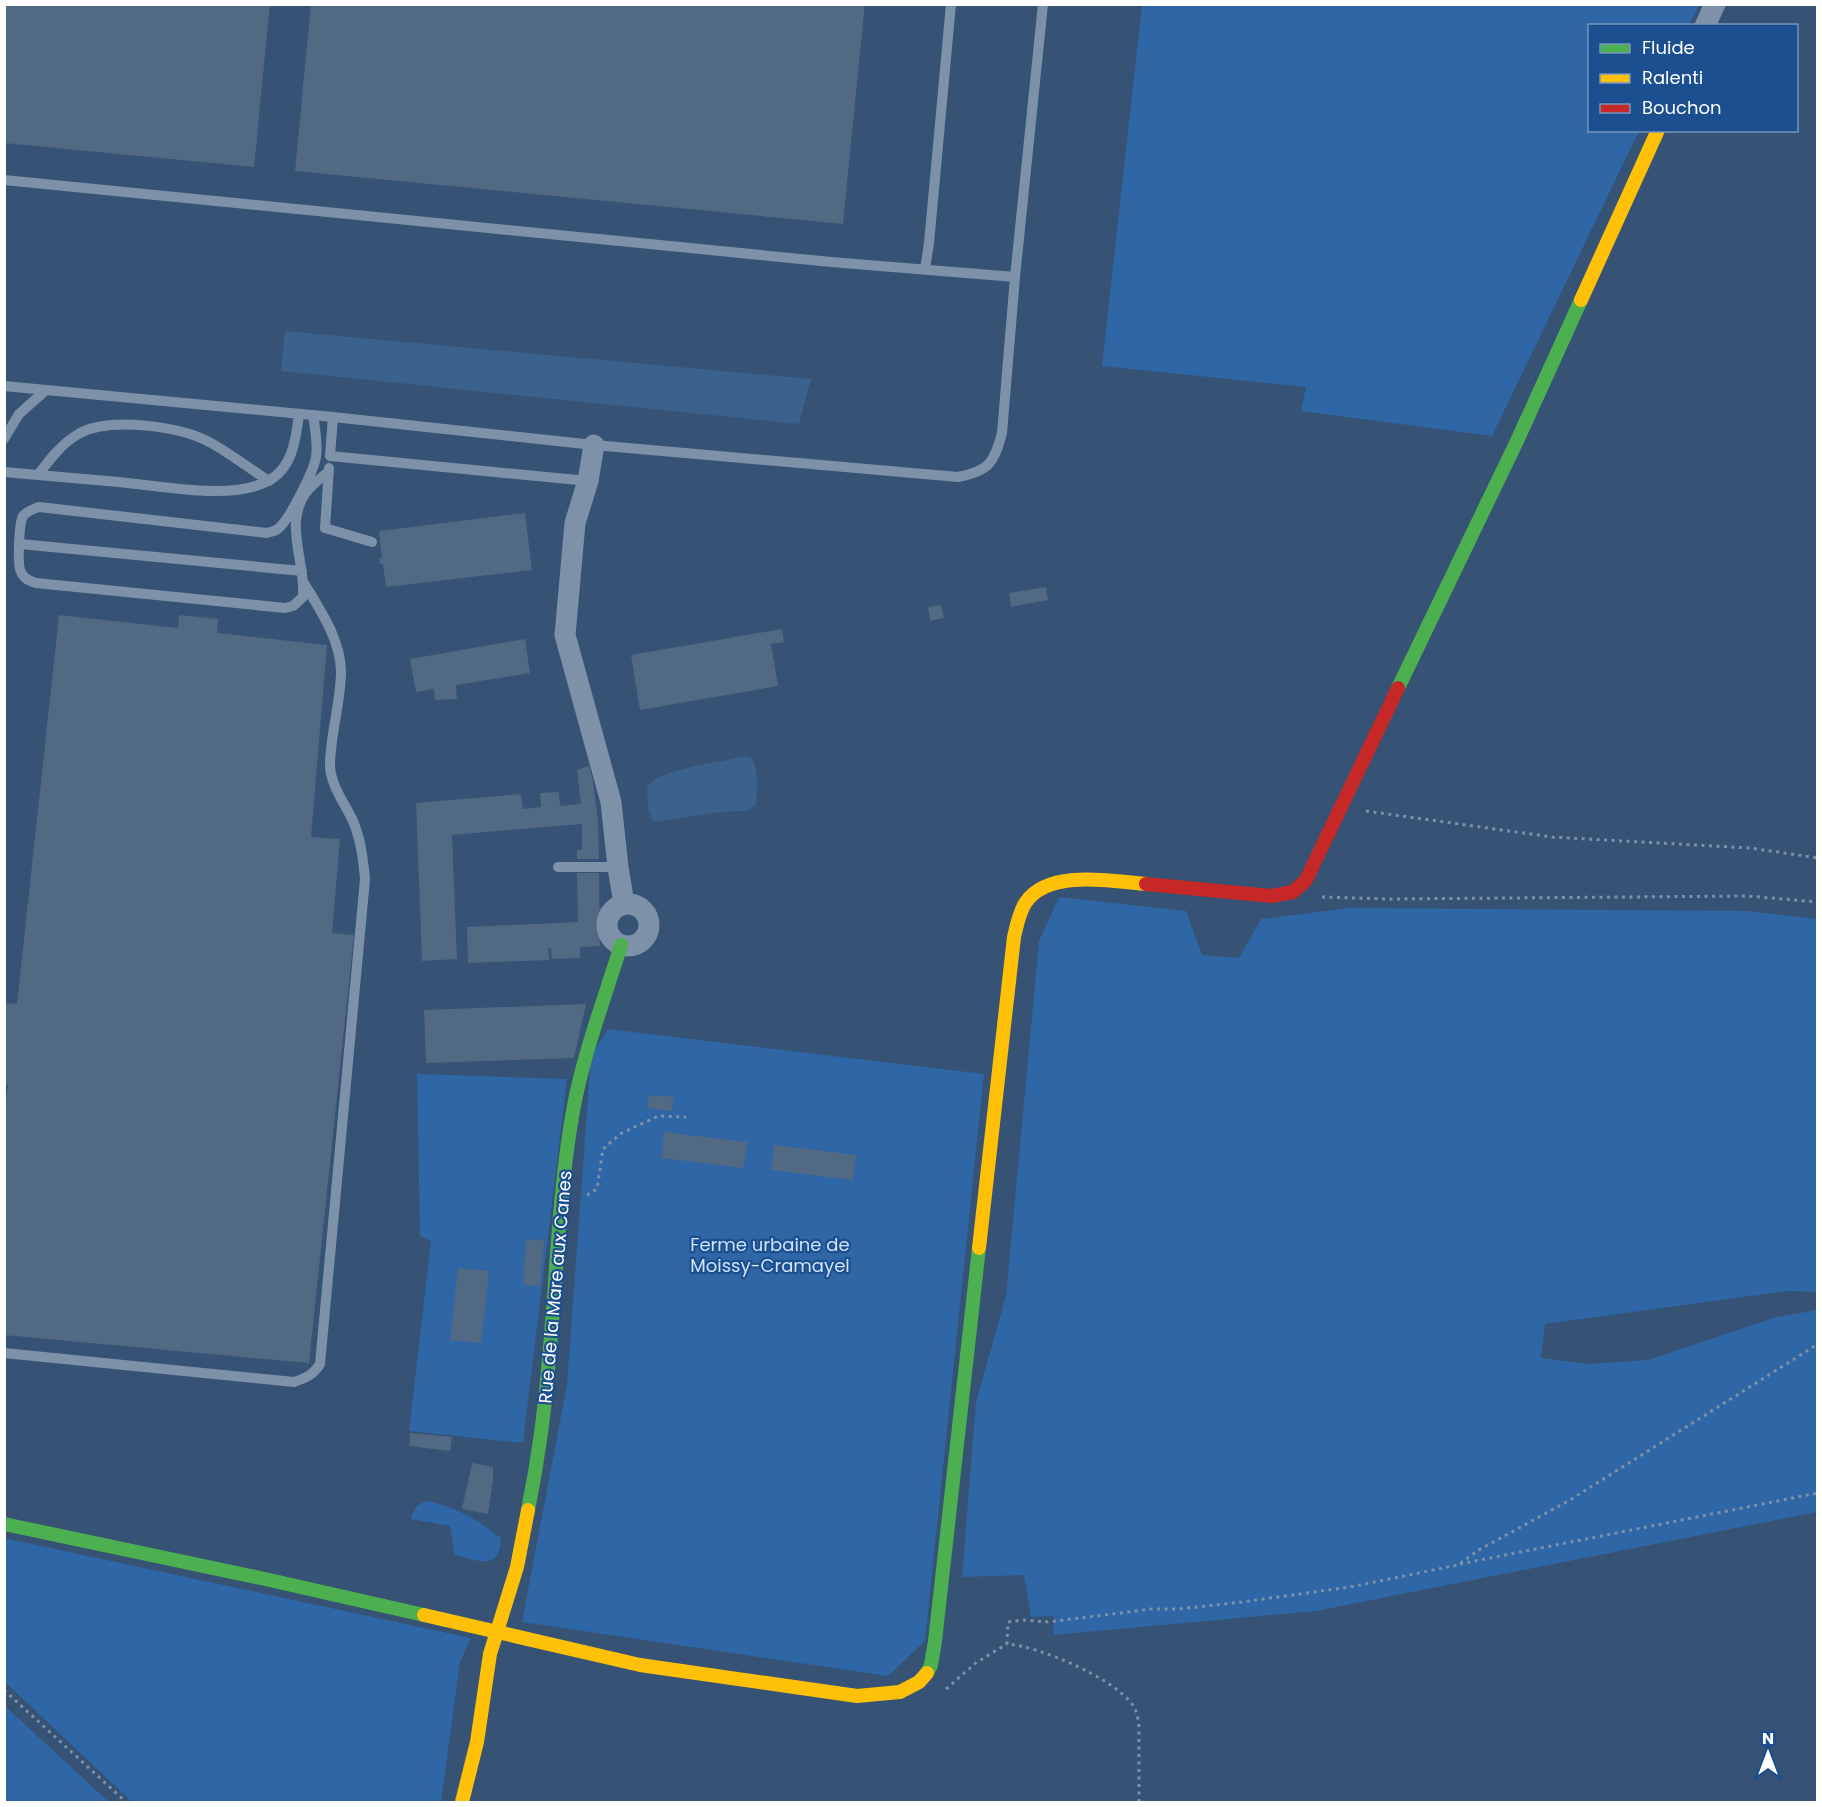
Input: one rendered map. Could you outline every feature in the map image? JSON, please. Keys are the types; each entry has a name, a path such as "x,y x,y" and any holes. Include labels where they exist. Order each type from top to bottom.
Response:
{"street":[{"path":"1706,24 1715,4"},
{"path":"4,1524 140,1551 640,1665 857,1696 882,1696 904,1691 921,1681 931,1666 935,1641 1014,937 1020,913 1031,896 1046,884 1069,880 1097,880 1272,896 1293,892 1306,880 1517,441 1657,132"},
{"path":"594,445 588,482 576,523 565,635 611,802 624,904"},
{"path":"624,904 638,906 644,910 650,923 647,935 638,944 621,945 611,937 607,926 610,915 618,906 624,904"},
{"name":"Rue de la Mare aux Canes","path":"462,1803 477,1742 490,1654 517,1567 538,1459 550,1350 562,1196 573,1111 584,1062 621,945"},
{"path":"477,1742 478,1803"}],"lane":[{"path":"925,269 951,4"},
{"path":"4,386 333,417 594,445 958,477 976,474 989,466 997,451 1002,433 1015,277 1043,4"},
{"path":"4,180 831,262 1015,277"},
{"path":"4,439 19,414 46,390"},
{"path":"4,472 212,492 247,488 269,481 283,469 294,450 299,414"},
{"path":"313,415 317,441 311,474 285,522 276,530 267,532 39,507 22,518 19,565 21,573 36,583 285,608 293,606 303,597 296,517 308,490 329,471"},
{"path":"333,417 325,528 372,542"},
{"path":"38,475 60,447 82,432 104,426 130,424 167,429 209,442 269,481"},
{"path":"330,456 588,482"},
{"path":"20,544 303,577"},
{"path":"4,1353 294,1382 307,1378 320,1364 366,879 361,845 354,823 334,785 330,767 340,670 336,643 326,618 303,577"},
{"path":"558,867 618,867"}],"path":[{"path":"1341,807 1552,837 1750,848 1818,858"},
{"path":"1319,897 1389,899 1747,896 1818,902"},
{"path":"562,1196 584,1196 597,1190 603,1149 620,1134 658,1116 686,1117"},
{"path":"1458,1565 1477,1551 1603,1479 1818,1344"},
{"path":"1139,1803 1139,1726 1138,1715 1133,1704 1121,1693 1085,1670 1047,1653 1007,1644 1008,1622 1048,1622 1152,1609 1179,1609 1350,1587 1818,1493"},
{"path":"4,1690 126,1803"}],"green space":[{"path":"1142,4 1699,5 1690,24 1588,24 1588,132 1639,132 1492,436 1301,411 1306,387 1102,366"},
{"path":"1059,897 1186,911 1202,955 1239,958 1261,919 1349,908 1747,911 1817,919 1817,1292 1787,1291 1545,1324 1541,1358 1588,1364 1648,1360 1776,1317 1817,1310 1817,1512 1316,1611 1053,1635 1054,1616 1031,1617 1024,1575 962,1577 976,1402 1006,1296 1039,941"},
{"name":"Ferme urbaine de Moissy-Cramayel","path":"608,1029 984,1074 925,1641 888,1676 522,1622 567,1384 591,1056"},
{"path":"417,1074 567,1079 523,1443 409,1431 431,1241 420,1236"},
{"path":"428,1501 467,1515 501,1538 497,1555 487,1561 480,1561 455,1555 450,1526 411,1519 416,1507"},
{"path":"4,1538 471,1638 460,1662 441,1802 132,1802 5,1682"},
{"path":"5,1706 109,1802 5,1802"}],"shaded area":[{"path":"285,331 811,379 799,424 281,371"},
{"path":"746,756 752,758 757,780 756,804 747,811 721,812 653,822 648,809 647,787 654,780 678,770"}],"building":[{"path":"4,4 270,4 254,167 4,143"},
{"path":"311,4 865,4 843,224 295,171"},
{"path":"525,513 532,570 386,587 383,564 380,564 379,558 382,558 379,531"},
{"path":"1046,587 1048,600 1011,607 1009,593"},
{"path":"941,605 944,618 930,621 928,607"},
{"path":"59,615 178,628 179,615 218,619 217,633 327,645 311,837 340,839 332,933 354,935 309,1363 4,1335 4,1119 8,1085 4,1085 4,1003 17,1004"},
{"path":"782,629 784,642 771,644 778,686 640,710 631,655"},
{"path":"525,639 530,673 456,685 457,699 435,700 434,689 416,692 410,659"},
{"path":"589,766 598,822 599,859 577,859 577,850 582,850 582,824 452,835 457,959 422,961 416,803 521,794 523,809 541,807 540,793 559,792 560,806 581,804 577,770"},
{"path":"577,873 599,873 600,946 580,947 580,958 552,959 551,948 548,948 549,960 468,963 467,927 578,922"},
{"path":"586,1004 574,1058 426,1063 424,1010"},
{"path":"649,1095 674,1097 672,1111 647,1108"},
{"path":"664,1132 747,1142 744,1168 661,1158"},
{"path":"774,1145 856,1155 853,1180 771,1170"},
{"path":"526,1239 544,1240 540,1286 523,1285"},
{"path":"458,1268 489,1271 481,1343 450,1340"},
{"path":"410,1433 452,1437 450,1451 409,1446"},
{"path":"472,1463 493,1467 488,1514 462,1509"}],"traffic: fast":[{"path":"1398,688 1517,441 1581,300"},
{"path":"528,1510 544,1409 568,1140 577,1090 588,1048 621,945"},
{"path":"927,1673 931,1665 935,1641 979,1248"},
{"path":"4,1524 424,1615"}],"traffic: slow":[{"path":"1581,300 1657,132"},
{"path":"979,1248 1014,937 1022,910 1036,892 1065,881 1099,880 1146,884"},
{"path":"462,1802 477,1742 490,1654 517,1567 528,1510"},
{"path":"424,1615 640,1665 857,1696 900,1692 919,1682 927,1673"}],"traffic: jam":[{"path":"1146,884 1272,896 1293,892 1306,880 1398,688"}]}
